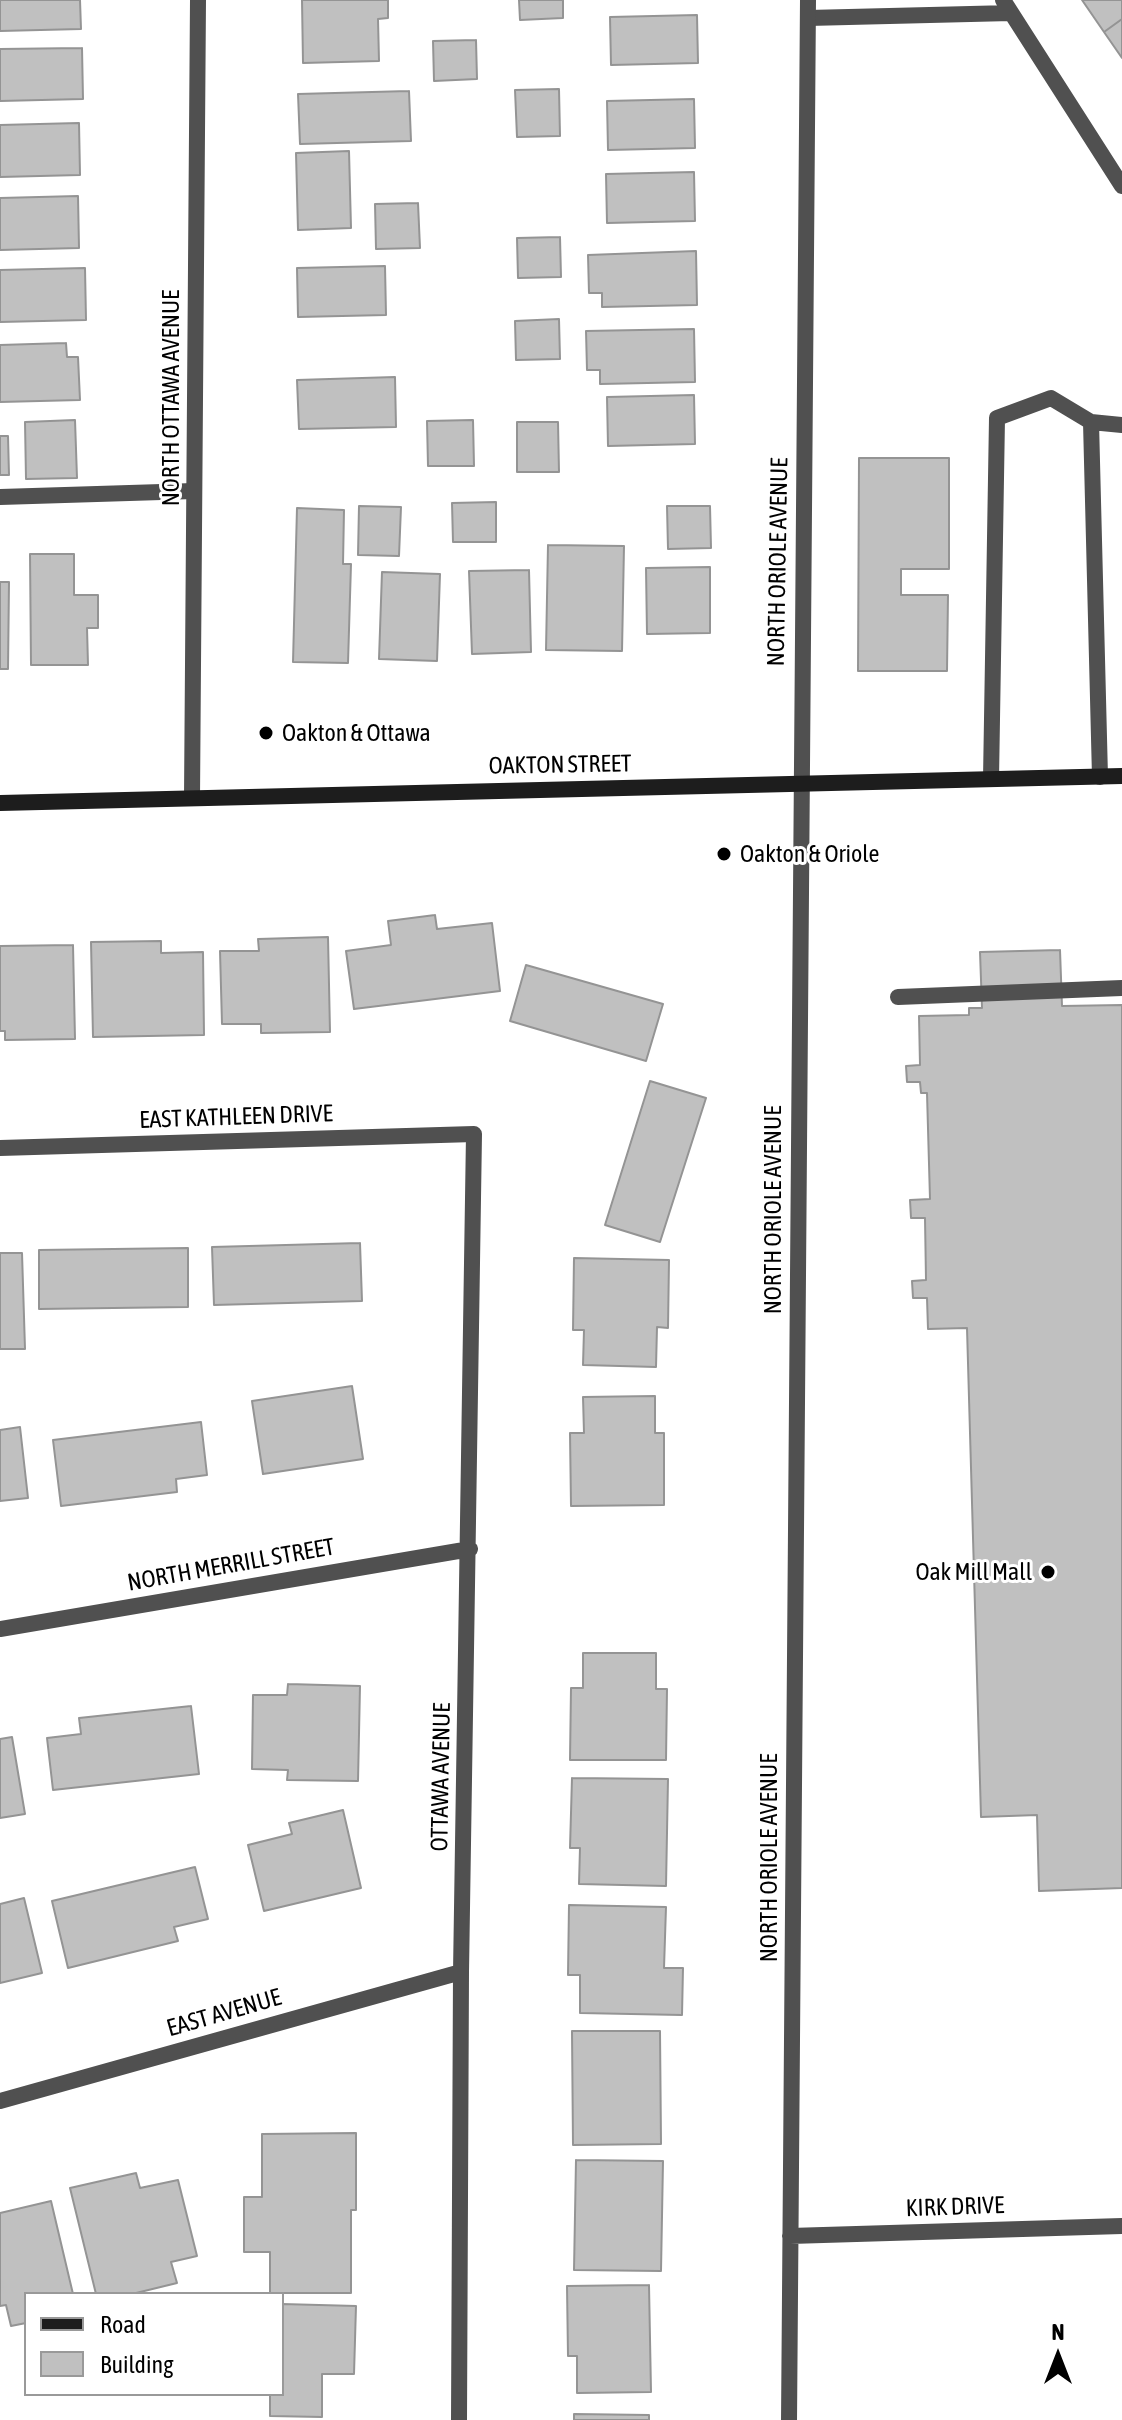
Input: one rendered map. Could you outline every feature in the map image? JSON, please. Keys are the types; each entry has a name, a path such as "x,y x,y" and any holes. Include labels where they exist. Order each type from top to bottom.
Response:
{"main road":[{"name":"OAKTON STREET","path":"0,803 1122,776"}],"street":[{"name":"NORTH OTTAWA AVENUE","path":"192,797 198,0"},
{"name":"NORTH ORIOLE AVENUE","path":"789,2420 808,0"},
{"path":"808,18 1007,6 1122,186"},
{"path":"991,779 997,418 1051,398 1091,422 1122,425"},
{"path":"1091,422 1100,777"},
{"path":"0,497 194,491"},
{"path":"898,997 1122,988"},
{"name":"EAST KATHLEEN DRIVE","path":"0,1148 474,1134"},
{"name":"OTTAWA AVENUE","path":"459,2420 461,1972 470,1549 474,1134"},
{"name":"NORTH MERRILL STREET","path":"0,1629 470,1549"},
{"name":"EAST AVENUE","path":"0,2101 461,1972"},
{"name":"KIRK DRIVE","path":"790,2236 1122,2226"}],"building":[{"path":"0,0 80,0 81,29 0,31"},
{"path":"302,0 388,0 388,18 378,19 379,61 303,63"},
{"path":"519,0 563,0 563,18 520,20"},
{"path":"1082,0 1122,0 1122,19 1104,32"},
{"path":"697,15 698,63 611,65 610,17"},
{"path":"1122,19 1122,58 1104,32"},
{"path":"476,40 477,79 434,81 433,41"},
{"path":"82,48 83,99 0,101 0,49"},
{"path":"559,89 560,136 517,137 515,90"},
{"path":"409,91 411,141 300,144 298,94"},
{"path":"694,99 695,148 608,150 607,101"},
{"path":"79,123 80,175 0,177 0,125"},
{"path":"349,151 351,228 298,230 296,153"},
{"path":"694,172 695,221 607,223 606,174"},
{"path":"78,196 79,248 0,250 0,198"},
{"path":"418,203 420,248 376,249 375,204"},
{"path":"560,237 561,277 518,278 517,238"},
{"path":"696,251 697,305 602,307 602,293 589,293 588,255"},
{"path":"385,266 386,315 298,317 297,268"},
{"path":"85,268 86,320 0,322 0,270"},
{"path":"559,319 560,359 516,360 515,321"},
{"path":"694,329 695,382 600,384 600,370 587,370 586,331"},
{"path":"66,343 67,357 78,357 80,400 0,402 0,345"},
{"path":"395,377 396,427 299,429 297,380"},
{"path":"694,395 695,444 608,446 607,397"},
{"path":"75,420 77,478 26,479 25,422"},
{"path":"473,420 474,466 428,466 427,421"},
{"path":"517,422 558,422 559,472 517,472"},
{"path":"0,436 8,436 9,475 0,475"},
{"path":"859,458 949,458 949,569 901,569 901,595 948,595 947,671 858,671"},
{"path":"496,502 496,542 453,542 452,503"},
{"path":"359,506 401,507 399,556 358,555"},
{"path":"667,506 710,506 711,548 668,549"},
{"path":"297,508 344,510 343,564 351,564 348,663 293,662"},
{"path":"548,545 624,546 622,651 546,650"},
{"path":"30,554 74,554 74,595 98,595 98,628 87,628 88,665 31,665"},
{"path":"710,567 710,633 647,634 646,568"},
{"path":"529,570 531,652 472,654 469,571"},
{"path":"382,572 440,574 437,661 379,659"},
{"path":"0,582 9,582 8,669 0,669"},
{"path":"435,915 437,929 492,923 500,991 354,1009 346,951 391,945 388,921"},
{"path":"328,937 330,1032 261,1033 261,1024 222,1024 220,951 259,951 258,939"},
{"path":"161,941 161,953 203,952 204,1035 93,1037 91,942"},
{"path":"73,945 75,1039 5,1040 5,1031 0,1031 0,946"},
{"name":"Oak Mill Mall","path":"1060,950 1062,1006 1122,1005 1122,1888 1039,1891 1037,1815 981,1817 967,1328 928,1329 927,1298 913,1298 912,1281 926,1280 925,1218 911,1218 910,1200 930,1199 927,1093 921,1093 920,1082 907,1082 906,1066 920,1065 919,1016 969,1015 969,1008 982,1008 980,952"},
{"path":"526,965 663,1004 646,1061 510,1021"},
{"path":"650,1081 706,1098 660,1242 605,1225"},
{"path":"360,1243 362,1301 214,1305 212,1247"},
{"path":"188,1248 188,1307 39,1309 39,1250"},
{"path":"0,1253 22,1253 25,1349 0,1349"},
{"path":"574,1258 669,1260 668,1328 657,1327 656,1367 583,1365 584,1330 573,1330"},
{"path":"352,1386 363,1459 263,1474 252,1401"},
{"path":"655,1396 655,1433 664,1433 664,1505 571,1506 570,1433 584,1433 583,1397"},
{"path":"201,1422 207,1475 176,1479 177,1492 61,1506 53,1440"},
{"path":"20,1427 28,1498 0,1501 0,1430"},
{"path":"583,1653 656,1653 656,1689 667,1689 666,1760 570,1760 571,1688 583,1688"},
{"path":"288,1684 360,1686 358,1781 287,1780 288,1770 252,1769 253,1695 287,1695"},
{"path":"191,1706 199,1774 53,1790 47,1738 81,1734 79,1718"},
{"path":"12,1737 25,1814 0,1818 0,1739"},
{"path":"572,1778 668,1779 666,1886 579,1884 580,1848 570,1848"},
{"path":"343,1810 361,1888 264,1911 248,1845 292,1834 289,1823"},
{"path":"195,1867 208,1919 174,1927 178,1941 68,1968 52,1901"},
{"path":"24,1898 42,1973 0,1983 0,1904"},
{"path":"569,1905 666,1907 664,1968 683,1968 682,2015 580,2013 580,1975 568,1975"},
{"path":"572,2031 660,2031 661,2144 573,2145"},
{"path":"356,2133 356,2210 351,2210 351,2293 270,2292 270,2252 244,2252 244,2197 262,2197 262,2134"},
{"path":"576,2160 663,2161 661,2271 574,2270"},
{"path":"136,2173 140,2188 178,2180 197,2256 171,2262 177,2283 140,2292 96,2292 70,2188"},
{"path":"51,2201 73,2292 24,2292 24,2323 11,2326 6,2305 0,2306 0,2213"},
{"path":"649,2285 651,2392 577,2393 577,2356 568,2356 567,2286"},
{"path":"284,2304 356,2306 354,2374 322,2374 322,2417 270,2416 270,2396 284,2396"},
{"path":"574,2414 649,2415 649,2420 574,2420"}],"place":[{"name":"Oakton & Ottawa","path":"266,733"},
{"name":"Oakton & Oriole","path":"724,854"},
{"name":"Oak Mill Mall","path":"1048,1572"}]}
